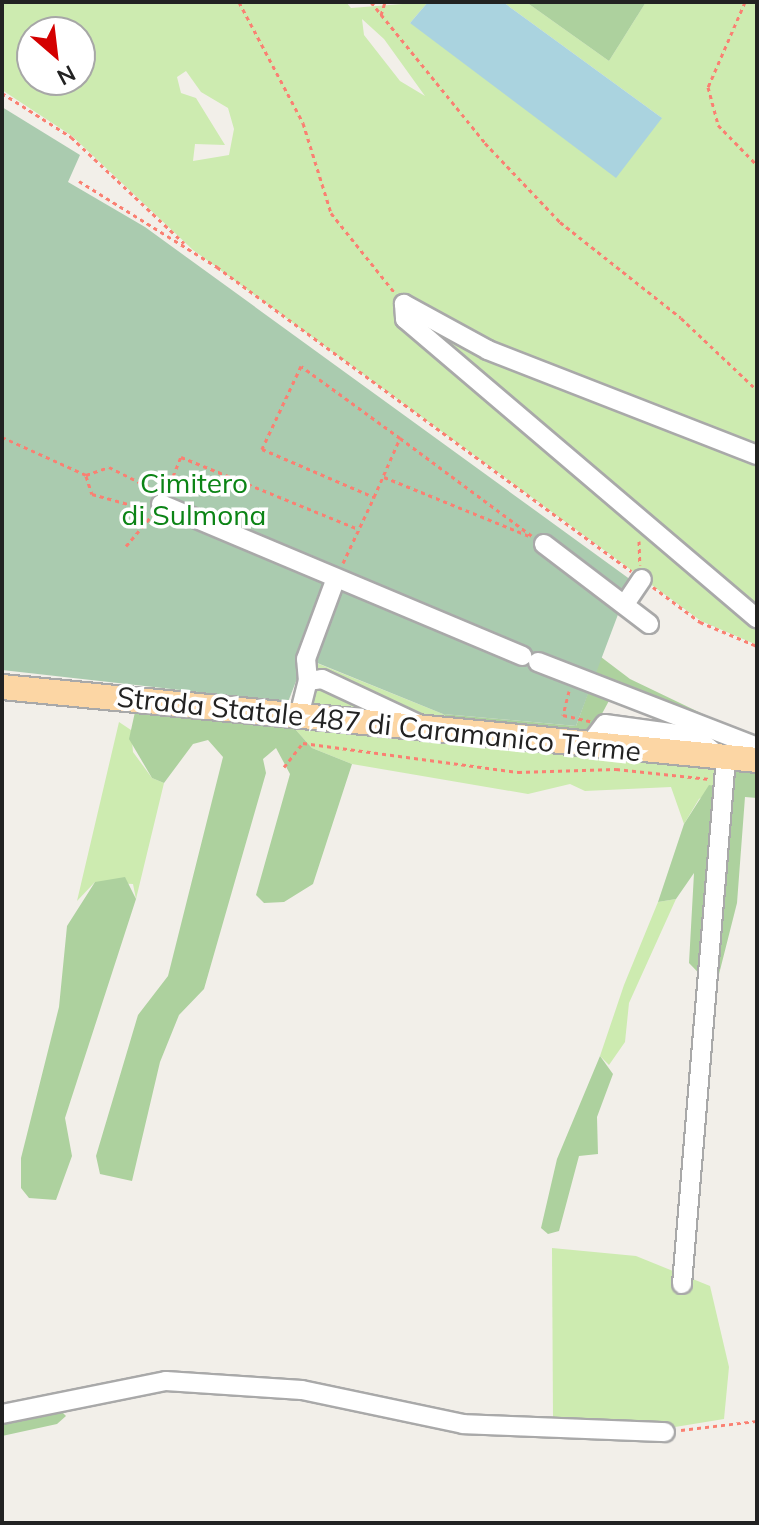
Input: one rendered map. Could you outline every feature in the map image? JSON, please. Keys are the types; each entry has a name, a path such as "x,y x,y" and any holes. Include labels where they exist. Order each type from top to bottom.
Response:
{"main road":[{"name":"Strada Statale 487 di Caramanico Terme","path":"2,687 424,727 589,745 723,765 757,760"}],"street":[{"path":"404,304 488,350 757,455"},
{"path":"404,304 405,319 636,520 757,619"},
{"path":"161,504 530,659 757,747"},
{"path":"544,544 649,624"},
{"path":"625,604 638,576"},
{"path":"299,716 308,681 306,659 336,578"},
{"path":"308,681 322,679 424,727"},
{"path":"589,745 605,724 694,736 723,765 682,1284"},
{"path":"2,1414 166,1381 302,1390 463,1424 665,1432"}],"path":[{"path":"239,2 303,123 331,213 404,304"},
{"path":"371,2 560,222 757,390"},
{"path":"381,15 385,2"},
{"path":"745,2 708,87 718,125 757,165"},
{"path":"2,93 71,137 193,250"},
{"path":"79,181 193,250 700,622 757,646"},
{"path":"374,497 262,449 301,366 534,538 383,476"},
{"path":"2,437 86,475 109,467 154,487 161,504"},
{"path":"336,578 400,438"},
{"path":"126,546 161,504 181,457 358,529"},
{"path":"86,475 92,494 139,512 161,504"},
{"path":"636,520 638,576"},
{"path":"573,676 563,715 605,724"},
{"path":"284,767 303,743 518,772 723,765"},
{"path":"665,1432 757,1421"}],"green space":[{"path":"2,2 346,2 351,8 428,2 410,23 662,118 503,2 526,2 609,61 646,2 757,2 757,645 701,621 193,250 72,136 2,90","holes":["362,19 384,39 425,96 400,81 364,35","186,71 201,92 228,108 234,129 229,155 193,161 195,144 225,145 196,98 181,93 177,77"]},
{"path":"526,2 646,2 609,61"},
{"name":"Cimitero di Sulmona","path":"2,107 80,155 68,182 145,227 631,580 576,726 443,714 305,658 288,702 2,670"},
{"path":"601,657 630,679 757,740 724,751 611,697 590,736 453,724 443,714 576,726"},
{"path":"309,660 443,714 453,724 428,722 310,669"},
{"path":"318,686 400,719 305,713"},
{"path":"135,712 295,729 312,748 352,764 313,884 284,902 264,903 256,895 290,774 276,748 263,759 266,773 204,989 179,1015 160,1062 132,1181 100,1174 96,1156 138,1015 168,976 223,757 208,740 193,744 164,783 152,778 129,739"},
{"path":"119,722 131,730 133,752 152,778 164,783 136,899 133,884 95,882 77,901"},
{"path":"295,729 721,768 719,787 699,799 684,824 671,787 585,791 570,784 528,794 352,764 312,748"},
{"path":"737,770 757,772 757,798 745,797 737,903 715,990 689,963 694,873 676,899 658,902 684,824 709,785 729,789"},
{"path":"125,877 136,899 65,1118 72,1156 56,1200 29,1198 21,1188 21,1158 59,1007 67,926 95,882"},
{"path":"676,899 629,1003 625,1042 609,1065 600,1056 624,985 658,902"},
{"path":"600,1056 613,1074 597,1117 598,1154 579,1156 559,1231 548,1234 541,1228 557,1159"},
{"path":"552,1248 636,1256 710,1286 729,1367 724,1419 675,1427 553,1419"},
{"path":"61,1411 66,1416 57,1424 2,1436 2,1419"}],"water":[{"path":"428,2 503,2 662,118 616,178 410,23"}]}
